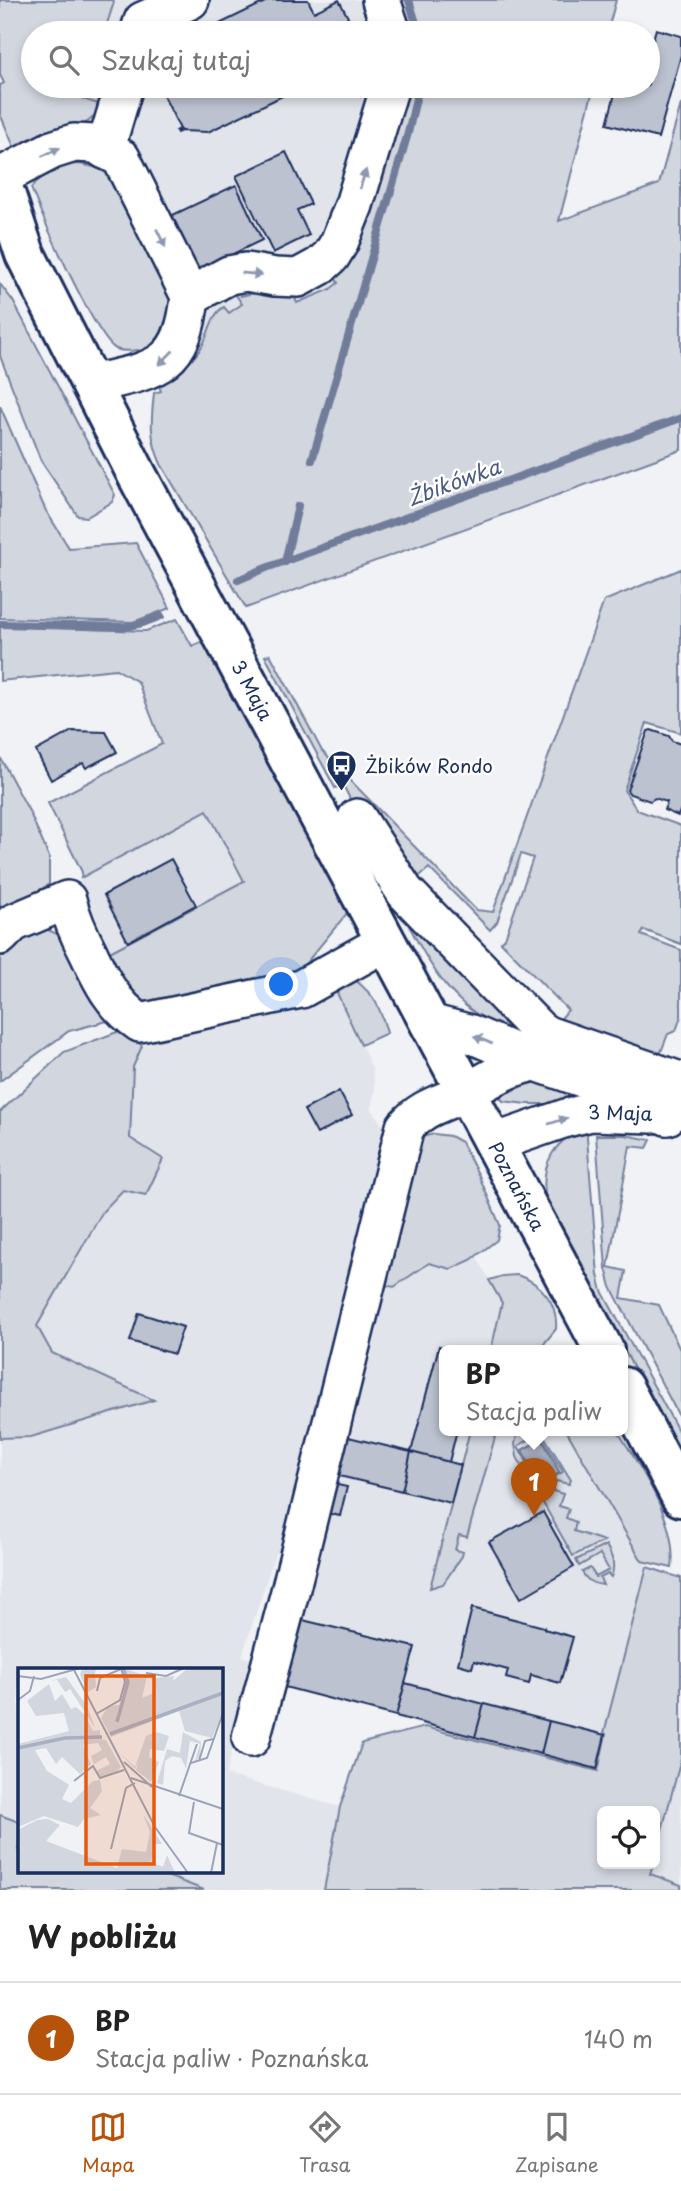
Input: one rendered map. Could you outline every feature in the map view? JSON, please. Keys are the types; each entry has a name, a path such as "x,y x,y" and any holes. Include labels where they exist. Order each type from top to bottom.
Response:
{"main road":[{"name":"3 Maja","path":"0,178 25,254 179,555 429,1023"},
{"name":"3 Maja","path":"0,225 25,254"},
{"name":"Poznańska","path":"429,1023 601,1345"},
{"path":"628,1396 681,1497"}],"street":[{"path":"144,21 190,0"},
{"path":"381,0 388,21"},
{"path":"105,150 120,98"},
{"path":"190,296 229,275 246,272 275,278 298,278 320,266 331,256 339,243 358,194 386,98"},
{"path":"0,178 52,150 74,143 95,144 121,158 190,296 187,319 178,344 161,365 144,372 91,384"},
{"path":"357,818 405,892 539,1030 677,1080 674,1117"},
{"path":"0,936 12,923 68,900 71,918 105,989 127,1014 140,1023 301,989 386,942"},
{"name":"3 Maja","path":"429,1023 471,1034 536,1062 631,1095 674,1117"},
{"path":"251,1738 405,1127 422,1110 466,1092 506,1069 536,1062"},
{"name":"3 Maja","path":"494,1143 591,1112 626,1112 674,1117"}],"shaded area":[{"path":"0,0 387,0 395,21 21,21 21,98 393,98 339,283 175,405 0,75"},
{"path":"0,0 113,0 108,21 21,21 21,98 83,98 102,105 90,120 81,125 55,130 17,154 0,114 0,85 4,83 0,75"},
{"path":"387,0 616,0 610,21 395,21"},
{"path":"393,98 591,98 559,221 659,184 681,104 681,450 246,608 161,464 152,429 154,393 161,391 158,383 171,377 194,358 220,310 224,307 229,313 242,304 234,292 221,301 224,294 238,285 241,296 253,293 251,285 292,292 297,303 329,290 338,283 333,273"},
{"path":"80,164 103,169 113,175 170,289 172,307 161,342 142,358 138,350 116,349 107,340 83,301 31,188 53,170 65,165"},
{"path":"0,284 13,301 115,495 112,502 87,517 78,516 41,461 0,356"},
{"path":"0,406 45,509 69,548 136,543 170,608 133,622 0,618"},
{"path":"681,569 681,733 647,723 624,790 637,810 681,826 681,944 644,930 641,935 681,950 681,1016 676,1031 668,1034 657,1062 558,1022 568,1010 501,942 505,938 533,858 521,854 497,922 490,930 429,868 415,880 350,814 344,803 350,799 343,785 335,788 265,656 270,654 322,751 476,910 493,912 604,601"},
{"path":"177,619 192,646 203,641 348,912 293,979 138,1011 104,955 244,881 207,810 81,878 82,872 48,803 162,744 138,682 116,669 0,681 0,626 146,631"},
{"path":"0,757 30,813 49,857 49,884 0,918"},
{"path":"207,810 244,881 104,955 76,901 81,878"},
{"path":"392,893 526,1034 495,1025 457,998 432,966"},
{"path":"41,927 62,936 111,1020 69,1031 0,1081 0,951"},
{"path":"355,980 376,1003 387,1033 361,1045 332,982"},
{"path":"332,982 372,1068 375,1090 371,1108 386,1130 289,1544 275,1554 242,1656 254,1660 226,1775 340,1807 324,1890 204,1890 157,1872 222,1872 222,1668 18,1668 18,1822 0,1815 0,1438 31,1437 153,1399 52,1353 37,1326 103,1211 123,1190 163,1159 130,1138 133,1067 142,1047 159,1036"},
{"path":"125,1029 142,1046 133,1067 130,1138 163,1159 146,1195 123,1190 103,1211 37,1326 52,1353 154,1400 31,1437 0,1438 0,1112 64,1052"},
{"path":"520,1075 578,1087 575,1104 503,1101 498,1095"},
{"path":"586,1125 598,1275 602,1291 681,1436 681,1458 628,1357 628,1345 622,1345 546,1201 545,1175 551,1155 557,1146"},
{"path":"434,1134 450,1136 461,1142 500,1225 497,1240 471,1260 451,1269 429,1263 394,1287 378,1283 417,1138"},
{"path":"596,1135 625,1135 651,1140 647,1148 630,1146 608,1267 626,1271 621,1298 659,1305 681,1352 681,1420 611,1287 606,1268"},
{"path":"412,1142 526,1345 439,1345 439,1436 576,1436 647,1567 597,1769 277,1685"},
{"path":"517,1275 534,1283 547,1295 554,1311 556,1329 543,1345 492,1345 502,1303 489,1280"},
{"path":"468,1436 495,1436 467,1537 459,1535 455,1550 463,1552 462,1556 443,1584 430,1588"},
{"path":"517,1436 535,1436 518,1446 540,1485 563,1472 542,1437 544,1436 571,1480 569,1484 556,1481 553,1491 563,1494 559,1506 569,1509 566,1518 576,1522 574,1531 604,1541 573,1556 517,1457"},
{"path":"569,1436 621,1436 647,1478 664,1514 669,1532 672,1568 642,1561"},
{"path":"606,1545 612,1557 611,1577 608,1574 600,1578 603,1585 596,1584 582,1572 590,1568 596,1577 609,1570 600,1554 579,1566 576,1560"},
{"path":"647,1567 681,1578 681,1759 660,1837 660,1806 597,1806 597,1869 652,1869 650,1874 681,1885 681,1890 324,1890 340,1807 362,1743 425,1727 598,1771 606,1734 604,1733"},
{"path":"681,1759 681,1885 650,1874 652,1869 660,1869 660,1837"},
{"path":"0,1815 18,1822 18,1872 157,1872 204,1890 0,1890"}],"water":[{"path":"542,1439 560,1473 540,1483 522,1450"}],"building":[{"path":"269,0 308,0 314,12 339,0 350,21 226,21"},
{"path":"660,30 681,36 681,55 658,138 607,124 614,98 660,98"},
{"path":"165,98 278,98 208,132 177,133 180,129"},
{"path":"286,152 311,204 297,210 309,235 273,253 236,176"},
{"path":"236,185 262,240 185,277 158,222"},
{"path":"72,731 106,732 117,752 86,768 83,763 51,780 36,751"},
{"path":"648,731 669,736 672,741 681,744 681,808 678,816 664,810 667,802 655,798 650,801 630,794 627,790"},
{"path":"171,859 196,905 128,942 104,895"},
{"path":"339,1091 352,1115 317,1134 304,1110"},
{"path":"139,1313 183,1327 174,1354 130,1341"},
{"path":"439,1346 439,1436 456,1436 449,1462 411,1452"},
{"path":"340,1435 411,1452 402,1491 331,1474"},
{"path":"411,1452 461,1465 451,1503 402,1491"},
{"path":"333,1484 347,1487 340,1516 326,1513"},
{"path":"543,1512 574,1567 521,1598 489,1542"},
{"path":"472,1608 573,1637 560,1683 531,1675 529,1684 506,1678 508,1670 474,1661 472,1668 458,1664"},
{"path":"294,1618 415,1647 396,1716 277,1685"},
{"path":"405,1683 484,1704 475,1737 396,1716"},
{"path":"484,1704 549,1721 541,1754 475,1737"},
{"path":"549,1721 605,1735 597,1769 541,1754"}],"waterway":[{"path":"409,0 415,21"},
{"path":"312,460 416,98"},
{"name":"Żbikówka","path":"238,580 681,418"},
{"path":"285,562 298,506"},
{"name":"Żbikówka","path":"0,624 124,627 161,616"}],"place":[{"name":"Żbików Rondo","path":"342,793"},
{"name":"BP","path":"534,1516"}]}
